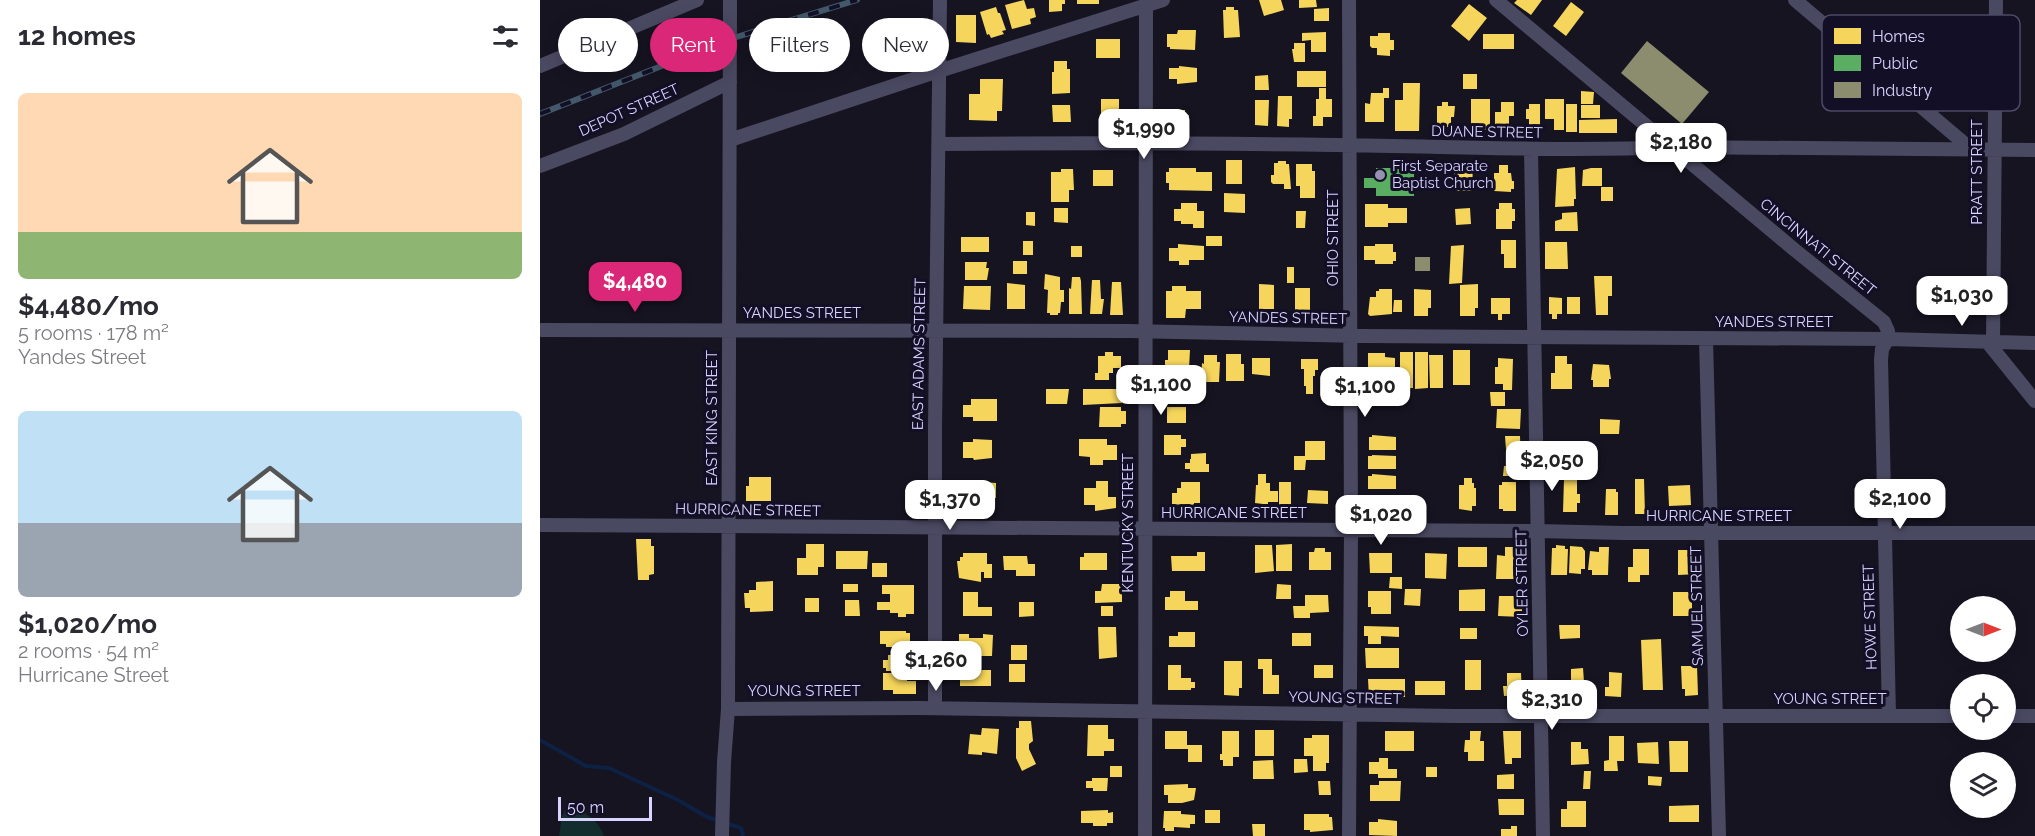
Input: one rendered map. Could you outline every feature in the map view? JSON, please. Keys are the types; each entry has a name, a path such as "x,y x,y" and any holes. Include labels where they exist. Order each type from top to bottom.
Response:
{"street":[{"path":"540,66 697,0"},
{"name":"EAST KING STREET","path":"722,836 728,708 730,0"},
{"name":"EAST ADAMS STREET","path":"940,0 940,18"},
{"path":"949,68 1163,0"},
{"name":"OHIO STREET","path":"1349,0 1351,530 1349,836"},
{"name":"CINCINNATI STREET","path":"1496,0 1884,322 1888,331 1888,339"},
{"path":"1795,0 1822,23"},
{"name":"PRATT STREET","path":"1996,0 1996,15"},
{"name":"KENTUCKY STREET","path":"1145,831 1146,5"},
{"path":"730,140 936,72"},
{"name":"EAST ADAMS STREET","path":"934,708 939,72"},
{"name":"DEPOT STREET","path":"540,166 624,134 730,82"},
{"path":"1926,111 1971,149"},
{"name":"PRATT STREET","path":"1991,344 1995,111"},
{"name":"DUANE STREET","path":"939,144 1350,145 1616,150 1674,147 2035,150"},
{"name":"OYLER STREET","path":"1531,149 1543,836"},
{"name":"YANDES STREET","path":"540,330 1145,332 1534,338 1888,339 2035,344"},
{"name":"SAMUEL STREET","path":"1706,339 1719,836"},
{"name":"HOWE STREET","path":"1888,339 1882,349 1881,360 1889,715"},
{"path":"1991,344 2035,401"},
{"name":"HURRICANE STREET","path":"540,525 1623,533 2035,533"},
{"name":"YOUNG STREET","path":"728,708 934,708 1349,715 1950,716"},
{"path":"2016,716 2035,716"}],"green space":[{"path":"567,807 590,817 604,836 559,836 562,816"}],"building: Homes":[{"path":"1024,0 1027,9 1034,8 1036,17 1030,19 1031,24 1012,29 1005,5"},
{"path":"1049,0 1065,0 1065,4 1062,4 1062,11 1049,12"},
{"path":"1077,0 1099,0 1099,4 1077,4"},
{"path":"1259,0 1281,0 1284,10 1264,16"},
{"path":"1299,0 1316,0 1317,7 1299,8"},
{"path":"1517,0 1542,0 1531,15 1514,3"},
{"path":"1571,2 1584,12 1566,36 1553,26"},
{"path":"1469,4 1487,18 1469,41 1451,26"},
{"path":"996,7 1006,30 1002,31 1004,34 991,38 989,34 987,35 980,12"},
{"path":"1226,7 1234,7 1234,10 1238,10 1240,37 1224,38 1223,10 1226,10"},
{"path":"1329,8 1329,21 1314,21 1314,9"},
{"path":"956,15 976,15 976,43 956,42"},
{"path":"1178,30 1196,30 1195,50 1167,47 1167,34 1177,34"},
{"path":"1326,32 1326,52 1311,52 1311,40 1302,41 1302,33"},
{"path":"1378,33 1390,33 1390,40 1394,40 1394,50 1390,50 1390,56 1377,55 1377,48 1370,46 1370,36 1378,36"},
{"path":"1483,34 1514,34 1514,49 1483,49"},
{"path":"1096,39 1120,39 1120,58 1096,58"},
{"path":"1294,43 1305,43 1305,62 1294,62 1292,49 1294,49"},
{"path":"1054,61 1067,61 1067,69 1070,69 1070,93 1052,94"},
{"path":"1179,66 1197,68 1197,82 1177,84 1177,79 1169,79 1169,68 1179,68"},
{"path":"1297,71 1326,71 1326,87 1297,87"},
{"path":"1463,74 1477,74 1477,89 1463,89"},
{"path":"1268,75 1269,90 1255,90 1255,76"},
{"path":"980,79 1003,79 1002,111 997,111 997,121 969,120 969,94 980,94"},
{"path":"1403,83 1420,83 1419,131 1395,131 1395,100 1403,100"},
{"path":"1319,88 1326,88 1326,99 1332,99 1332,117 1323,117 1323,126 1313,126 1313,116 1316,116 1316,99 1319,99"},
{"path":"1383,88 1389,88 1389,98 1384,98 1384,122 1365,122 1365,103 1370,104 1371,93 1383,93"},
{"path":"1581,91 1594,92 1593,104 1581,104"},
{"path":"1278,96 1292,96 1292,119 1289,119 1289,127 1277,126"},
{"path":"1101,99 1119,99 1119,119 1116,119 1116,127 1105,127 1105,118 1101,118"},
{"path":"1471,99 1490,99 1490,130 1471,130"},
{"path":"1545,99 1564,99 1564,130 1554,130 1554,119 1545,119"},
{"path":"1255,100 1269,100 1268,126 1255,125"},
{"path":"1442,102 1448,102 1448,106 1455,106 1454,117 1451,117 1451,127 1439,127 1437,123 1437,106 1442,106"},
{"path":"1501,102 1514,102 1514,116 1509,116 1509,131 1500,131 1495,128 1495,112 1501,112"},
{"path":"1529,104 1540,104 1540,128 1529,128 1526,109 1529,109"},
{"path":"1566,104 1577,104 1577,132 1566,132"},
{"path":"1052,105 1070,105 1071,122 1053,122"},
{"path":"1581,105 1600,105 1600,118 1581,118"},
{"path":"1168,110 1185,110 1185,115 1189,115 1189,123 1184,123 1184,129 1168,129"},
{"path":"1617,119 1617,133 1579,133 1579,120"},
{"path":"1226,160 1242,160 1242,184 1226,184"},
{"path":"1286,161 1286,164 1289,164 1291,189 1284,189 1284,184 1271,182 1271,175 1274,175 1274,163"},
{"path":"1471,162 1473,166 1472,191 1456,191 1454,166 1456,163"},
{"path":"1296,164 1312,164 1312,171 1315,171 1315,198 1300,198 1300,186 1296,186"},
{"path":"1499,165 1508,165 1508,173 1511,173 1512,181 1514,181 1514,189 1511,189 1511,192 1494,191 1494,173 1499,173"},
{"path":"1575,167 1576,199 1574,199 1574,206 1555,207 1557,169"},
{"path":"1169,168 1196,168 1196,172 1212,172 1212,191 1169,190 1169,183 1166,183 1166,172 1169,172"},
{"path":"1602,168 1602,186 1582,186 1583,170"},
{"path":"1061,169 1073,169 1074,190 1069,190 1069,202 1051,202 1051,172 1061,172"},
{"path":"1093,170 1113,170 1113,186 1093,186"},
{"path":"1601,187 1613,187 1613,201 1601,201"},
{"path":"1224,193 1245,194 1245,213 1224,212"},
{"path":"1181,203 1197,203 1197,211 1204,211 1204,228 1193,228 1193,224 1181,224 1181,221 1174,221 1174,209 1181,209"},
{"path":"1499,203 1512,203 1512,209 1515,209 1512,229 1496,229 1496,209 1499,209"},
{"path":"1365,204 1388,204 1388,208 1407,208 1407,223 1388,223 1388,227 1365,227"},
{"path":"1054,208 1068,208 1068,223 1054,222"},
{"path":"1470,208 1471,224 1456,225 1455,209"},
{"path":"1296,211 1306,211 1305,228 1296,228"},
{"path":"1026,212 1035,212 1035,226 1026,225"},
{"path":"1577,212 1578,231 1555,231 1555,221 1562,219 1562,213"},
{"path":"1206,236 1222,236 1222,246 1206,246"},
{"path":"961,237 989,237 989,252 961,252"},
{"path":"1501,240 1516,240 1516,268 1504,268"},
{"path":"1023,241 1033,241 1033,255 1023,255"},
{"path":"1545,242 1567,242 1568,269 1545,269"},
{"path":"1178,244 1204,246 1204,260 1189,260 1189,265 1179,265 1179,261 1169,261 1169,248 1178,248"},
{"path":"1375,244 1393,244 1396,261 1393,261 1393,264 1375,264 1375,260 1364,260 1364,246 1375,246"},
{"path":"1464,245 1462,283 1449,284 1451,246"},
{"path":"1071,246 1082,246 1082,257 1071,257"},
{"path":"1013,261 1027,261 1027,274 1013,274"},
{"path":"965,262 987,262 986,268 989,268 987,280 965,280"},
{"path":"1287,267 1294,267 1294,283 1287,283"},
{"path":"1045,274 1060,277 1060,290 1064,290 1064,302 1061,302 1058,315 1047,313 1048,290 1044,289"},
{"path":"1594,276 1612,276 1612,296 1608,296 1608,315 1596,315"},
{"path":"1072,277 1080,277 1082,314 1069,314 1069,288 1071,289"},
{"path":"1092,280 1100,280 1101,299 1104,299 1102,314 1090,314"},
{"path":"1112,282 1121,282 1123,315 1110,315"},
{"path":"1007,283 1025,285 1025,309 1007,309"},
{"path":"1259,284 1274,285 1274,309 1259,309"},
{"path":"1478,284 1478,308 1475,308 1475,316 1460,316 1460,285"},
{"path":"964,286 991,286 990,310 963,309"},
{"path":"1172,286 1186,286 1186,291 1201,291 1201,309 1186,309 1185,318 1166,318 1166,291 1172,291"},
{"path":"1295,288 1310,288 1310,312 1295,312"},
{"path":"1392,289 1392,314 1370,316 1368,314 1370,297 1376,297 1376,291"},
{"path":"1414,289 1431,290 1431,308 1428,308 1428,316 1414,316"},
{"path":"1549,297 1562,298 1562,314 1557,314 1557,319 1552,319 1552,314 1549,314"},
{"path":"1567,297 1580,297 1580,314 1567,314"},
{"path":"1491,298 1510,298 1510,314 1502,314 1502,320 1498,320 1498,314 1491,314"},
{"path":"1394,300 1402,300 1402,312 1393,312"},
{"path":"1168,350 1190,350 1188,387 1173,387 1173,380 1169,380 1169,370 1165,370"},
{"path":"1453,350 1470,350 1470,385 1453,385"},
{"path":"1105,352 1113,352 1113,356 1121,356 1121,368 1113,368 1113,373 1109,373 1109,380 1095,380 1095,373 1098,373 1098,356 1105,356"},
{"path":"1400,352 1413,352 1413,388 1400,388"},
{"path":"1415,352 1428,352 1428,388 1415,389"},
{"path":"1368,353 1385,353 1385,357 1395,358 1395,381 1382,381 1382,385 1368,385"},
{"path":"1226,354 1241,354 1241,364 1244,364 1244,381 1226,381"},
{"path":"1204,355 1217,355 1217,362 1220,362 1219,382 1201,382"},
{"path":"1429,355 1443,355 1443,388 1430,388"},
{"path":"1555,356 1567,356 1567,364 1572,364 1572,389 1551,389 1551,373 1555,373"},
{"path":"1252,358 1270,358 1270,376 1252,374"},
{"path":"1498,358 1513,359 1512,390 1503,390 1503,384 1495,384 1495,367 1498,367"},
{"path":"1301,359 1318,359 1318,370 1315,370 1315,376 1313,376 1313,394 1306,394"},
{"path":"1593,364 1609,365 1611,379 1609,379 1609,387 1593,387 1593,380 1591,380"},
{"path":"1385,383 1396,383 1396,396 1385,396"},
{"path":"1046,389 1069,389 1067,404 1046,404"},
{"path":"1083,389 1122,389 1122,403 1083,405"},
{"path":"1490,392 1505,392 1505,406 1491,406"},
{"path":"971,399 997,399 997,421 973,421 973,417 963,417 963,405 971,405"},
{"path":"1100,407 1121,407 1121,411 1126,411 1126,424 1121,424 1121,427 1099,427"},
{"path":"1167,407 1186,407 1186,423 1167,423"},
{"path":"1497,409 1521,409 1520,429 1496,428"},
{"path":"1600,419 1620,420 1619,434 1600,434"},
{"path":"1164,435 1181,435 1181,439 1186,439 1186,447 1181,447 1181,455 1164,455"},
{"path":"1372,435 1396,437 1396,450 1369,450 1369,437"},
{"path":"1505,436 1520,436 1521,463 1507,463"},
{"path":"973,439 992,440 992,458 974,460 963,458 963,442 973,442"},
{"path":"1079,439 1107,439 1107,445 1117,445 1117,460 1103,460 1103,465 1090,465 1090,457 1079,456"},
{"path":"1305,441 1325,441 1325,460 1306,460 1305,470 1294,470 1294,456 1305,456"},
{"path":"1550,441 1569,441 1569,456 1550,456"},
{"path":"1206,453 1209,472 1190,472 1190,469 1185,469 1185,463 1190,463 1191,454"},
{"path":"1368,456 1396,456 1396,469 1368,469"},
{"path":"1504,466 1521,467 1520,476 1503,476"},
{"path":"1258,474 1266,474 1266,483 1270,483 1270,491 1278,491 1278,502 1268,502 1268,508 1263,507 1263,504 1255,503"},
{"path":"1372,474 1396,476 1396,489 1368,489 1368,476"},
{"path":"749,477 771,477 771,501 746,501 746,486 749,486"},
{"path":"1464,478 1472,478 1474,488 1476,488 1476,506 1472,506 1472,511 1459,509 1459,485 1464,485"},
{"path":"1564,479 1577,480 1577,494 1580,494 1580,503 1577,503 1577,512 1563,512"},
{"path":"1635,479 1644,479 1645,514 1635,514"},
{"path":"968,481 996,483 996,498 985,498 985,502 964,500 964,488 968,488"},
{"path":"1096,481 1108,481 1108,497 1116,497 1116,508 1095,511 1095,505 1084,505 1084,488 1096,488"},
{"path":"1181,482 1200,482 1200,503 1194,503 1194,506 1172,504 1172,493 1177,493 1177,488 1181,488"},
{"path":"1279,482 1291,482 1291,507 1279,507"},
{"path":"1502,482 1516,482 1516,511 1499,509 1499,485 1502,485"},
{"path":"1690,485 1691,505 1669,506 1668,486"},
{"path":"1606,489 1616,489 1618,492 1618,515 1605,515"},
{"path":"1308,490 1328,491 1328,504 1307,503"},
{"path":"1372,495 1396,496 1396,510 1368,509 1368,497"},
{"path":"636,539 651,539 651,546 654,546 654,574 649,575 649,580 638,580"},
{"path":"806,544 824,544 824,567 818,567 818,575 797,575 797,558 806,558"},
{"path":"1292,544 1292,571 1276,571 1276,545"},
{"path":"1255,545 1272,545 1274,571 1255,573"},
{"path":"1556,545 1565,546 1565,549 1568,549 1567,575 1551,575 1552,548 1556,548"},
{"path":"1570,546 1582,547 1585,551 1585,569 1581,569 1581,574 1569,573"},
{"path":"1458,547 1487,547 1487,567 1458,567"},
{"path":"1505,547 1519,547 1518,579 1496,579 1497,555 1505,556"},
{"path":"1599,547 1609,547 1608,575 1592,575 1592,570 1588,570 1590,551 1599,552"},
{"path":"1315,548 1325,548 1325,552 1331,552 1331,570 1309,570 1309,552 1314,552"},
{"path":"1633,549 1649,549 1649,575 1640,575 1640,582 1628,582 1628,567 1633,567"},
{"path":"1678,550 1693,550 1693,564 1698,564 1699,574 1678,575"},
{"path":"836,551 868,551 867,569 836,569"},
{"path":"1197,552 1205,552 1205,571 1172,571 1171,556 1197,556"},
{"path":"963,553 987,553 987,564 992,564 992,578 984,578 984,572 981,572 981,582 959,578 957,561 963,557"},
{"path":"1084,553 1107,553 1107,570 1080,570 1080,557 1084,557"},
{"path":"1369,553 1392,553 1392,573 1370,573"},
{"path":"1425,553 1447,554 1446,579 1425,578"},
{"path":"1003,556 1027,556 1028,564 1035,564 1035,576 1016,576 1016,570 1004,570"},
{"path":"872,563 887,563 887,577 872,577"},
{"path":"1390,577 1402,577 1402,589 1389,588"},
{"path":"773,581 773,611 750,612 750,608 745,608 744,593 756,590 756,582"},
{"path":"843,584 858,584 858,592 843,592"},
{"path":"1102,584 1122,584 1122,602 1095,603 1095,591 1101,591"},
{"path":"1277,584 1291,585 1291,599 1276,599"},
{"path":"882,585 914,585 914,614 898,617 898,613 890,613 890,610 877,610 877,602 890,602 890,594 882,594"},
{"path":"1405,589 1421,589 1420,606 1404,605"},
{"path":"1485,589 1485,611 1459,611 1459,590"},
{"path":"1170,591 1185,591 1185,601 1198,601 1198,610 1165,610 1165,597 1170,597"},
{"path":"1368,591 1391,591 1391,614 1371,614 1371,607 1368,607"},
{"path":"963,592 978,592 978,607 992,607 992,616 963,616"},
{"path":"1673,592 1692,592 1692,616 1673,616"},
{"path":"1305,595 1328,595 1329,612 1310,613 1310,618 1294,618 1293,606 1305,606"},
{"path":"1499,596 1522,596 1522,617 1498,616"},
{"path":"805,598 819,598 819,612 805,612"},
{"path":"845,600 859,600 860,616 845,616"},
{"path":"1019,602 1034,602 1034,616 1019,617"},
{"path":"1101,606 1113,606 1113,616 1101,616"},
{"path":"1559,625 1580,625 1580,638 1560,639"},
{"path":"1364,626 1399,627 1399,637 1381,636 1381,644 1368,644 1368,636 1364,636"},
{"path":"1098,627 1116,627 1117,657 1099,659"},
{"path":"1460,628 1477,628 1477,639 1460,639"},
{"path":"880,631 906,631 910,633 910,644 894,644 894,647 886,647 886,644 880,644"},
{"path":"1178,632 1195,632 1195,647 1169,647 1169,636 1178,636"},
{"path":"1292,633 1311,633 1311,646 1292,646"},
{"path":"959,634 969,634 969,638 983,638 983,634 993,635 992,656 959,658"},
{"path":"1661,639 1663,690 1643,690 1641,640"},
{"path":"1011,645 1027,645 1027,660 1011,660"},
{"path":"1365,648 1399,648 1399,668 1366,668"},
{"path":"888,655 910,655 910,666 902,666 902,671 886,671 886,668 883,668 883,660 888,660"},
{"path":"1258,659 1272,659 1272,675 1279,675 1279,694 1263,694 1263,669 1258,669"},
{"path":"1465,660 1481,660 1481,690 1465,690"},
{"path":"1224,661 1242,661 1242,688 1239,688 1239,696 1224,695"},
{"path":"1009,664 1025,664 1025,682 1009,682"},
{"path":"1168,665 1181,665 1181,678 1191,678 1191,682 1195,682 1195,688 1168,690"},
{"path":"1314,665 1333,665 1333,678 1314,678"},
{"path":"1681,666 1697,666 1698,695 1685,696 1685,689 1682,689"},
{"path":"1583,668 1584,682 1571,682 1571,669"},
{"path":"975,670 991,670 991,686 960,686 960,674 975,674"},
{"path":"1609,672 1622,673 1621,697 1605,696 1605,687 1609,687"},
{"path":"883,673 907,673 907,681 916,681 916,694 893,694 893,690 883,690"},
{"path":"1507,673 1521,673 1522,695 1504,696 1503,686 1507,686"},
{"path":"1368,679 1405,679 1405,697 1369,698"},
{"path":"1415,681 1445,681 1445,695 1415,695"},
{"path":"1019,721 1031,721 1033,741 1029,744 1029,749 1036,764 1022,771 1016,758 1016,728 1019,728"},
{"path":"1088,725 1108,725 1108,739 1114,739 1114,751 1104,751 1104,756 1087,756"},
{"path":"982,728 999,729 997,754 982,752 982,755 968,754 970,734 981,735"},
{"path":"1255,730 1274,730 1274,756 1255,756"},
{"path":"1165,731 1187,731 1187,745 1202,745 1202,762 1188,762 1188,749 1165,749"},
{"path":"1222,731 1239,731 1239,757 1233,757 1233,766 1223,766 1223,760 1220,760"},
{"path":"1385,731 1414,731 1414,751 1385,751"},
{"path":"1470,731 1481,731 1480,741 1484,741 1484,761 1468,761 1468,752 1464,752 1465,740 1470,740"},
{"path":"1503,731 1521,731 1521,758 1512,758 1512,764 1505,764"},
{"path":"1312,735 1329,735 1329,763 1326,763 1326,771 1313,771 1313,756 1304,756 1304,738 1312,738"},
{"path":"1609,736 1624,736 1624,761 1617,761 1618,771 1604,771 1604,761 1609,760"},
{"path":"1669,741 1688,741 1688,772 1670,772"},
{"path":"1571,742 1581,742 1581,749 1588,749 1589,764 1571,765"},
{"path":"1658,742 1659,764 1638,763 1637,743"},
{"path":"1379,758 1388,758 1388,769 1397,769 1397,778 1378,778 1378,774 1369,774 1369,762 1379,762"},
{"path":"1294,759 1307,759 1308,772 1294,773"},
{"path":"1273,760 1274,779 1253,779 1253,761"},
{"path":"1110,766 1122,766 1122,777 1110,777"},
{"path":"1426,767 1437,767 1437,777 1426,777"},
{"path":"1584,771 1591,771 1590,789 1583,789"},
{"path":"1514,774 1514,789 1497,789 1497,775"},
{"path":"1648,776 1662,777 1661,786 1648,785"},
{"path":"1092,778 1108,778 1107,791 1093,791 1093,788 1086,788 1086,781 1092,781"},
{"path":"1318,781 1330,781 1331,795 1319,795"},
{"path":"1379,781 1401,781 1400,801 1370,801 1370,785 1379,785"},
{"path":"1188,784 1188,788 1196,788 1194,800 1168,803 1168,795 1164,795 1164,785"},
{"path":"1498,799 1524,799 1524,815 1499,815"},
{"path":"1567,801 1586,801 1586,827 1561,827 1561,809 1567,809"},
{"path":"1699,805 1699,822 1669,822 1669,806"},
{"path":"1108,810 1108,813 1113,812 1113,823 1107,823 1107,826 1081,823 1081,811"},
{"path":"1205,810 1220,810 1220,823 1205,823"},
{"path":"1164,811 1181,811 1181,814 1195,815 1195,824 1190,824 1190,828 1174,827 1174,831 1165,831 1163,828"},
{"path":"1304,814 1329,814 1329,817 1332,817 1333,830 1310,832 1310,830 1304,830"},
{"path":"1378,819 1397,821 1397,836 1369,835 1369,822 1378,822"},
{"path":"1252,824 1265,824 1265,836 1253,836"},
{"path":"1511,826 1517,826 1517,836 1501,836 1501,829 1511,829"}],"building: Public":[{"path":"1376,168 1414,168 1414,196 1376,196 1376,188 1364,188 1364,178 1376,178"}],"building: Industry":[{"path":"1647,41 1709,92 1682,124 1621,73"},
{"path":"1415,257 1430,257 1430,271 1415,271"}],"waterway":[{"path":"540,740 586,766 609,768 678,800 707,817 741,828 743,836"}],"railway":[{"path":"540,114 730,39 857,0"}],"place":[{"name":"First Separate Baptist Church","path":"1380,175"}]}
